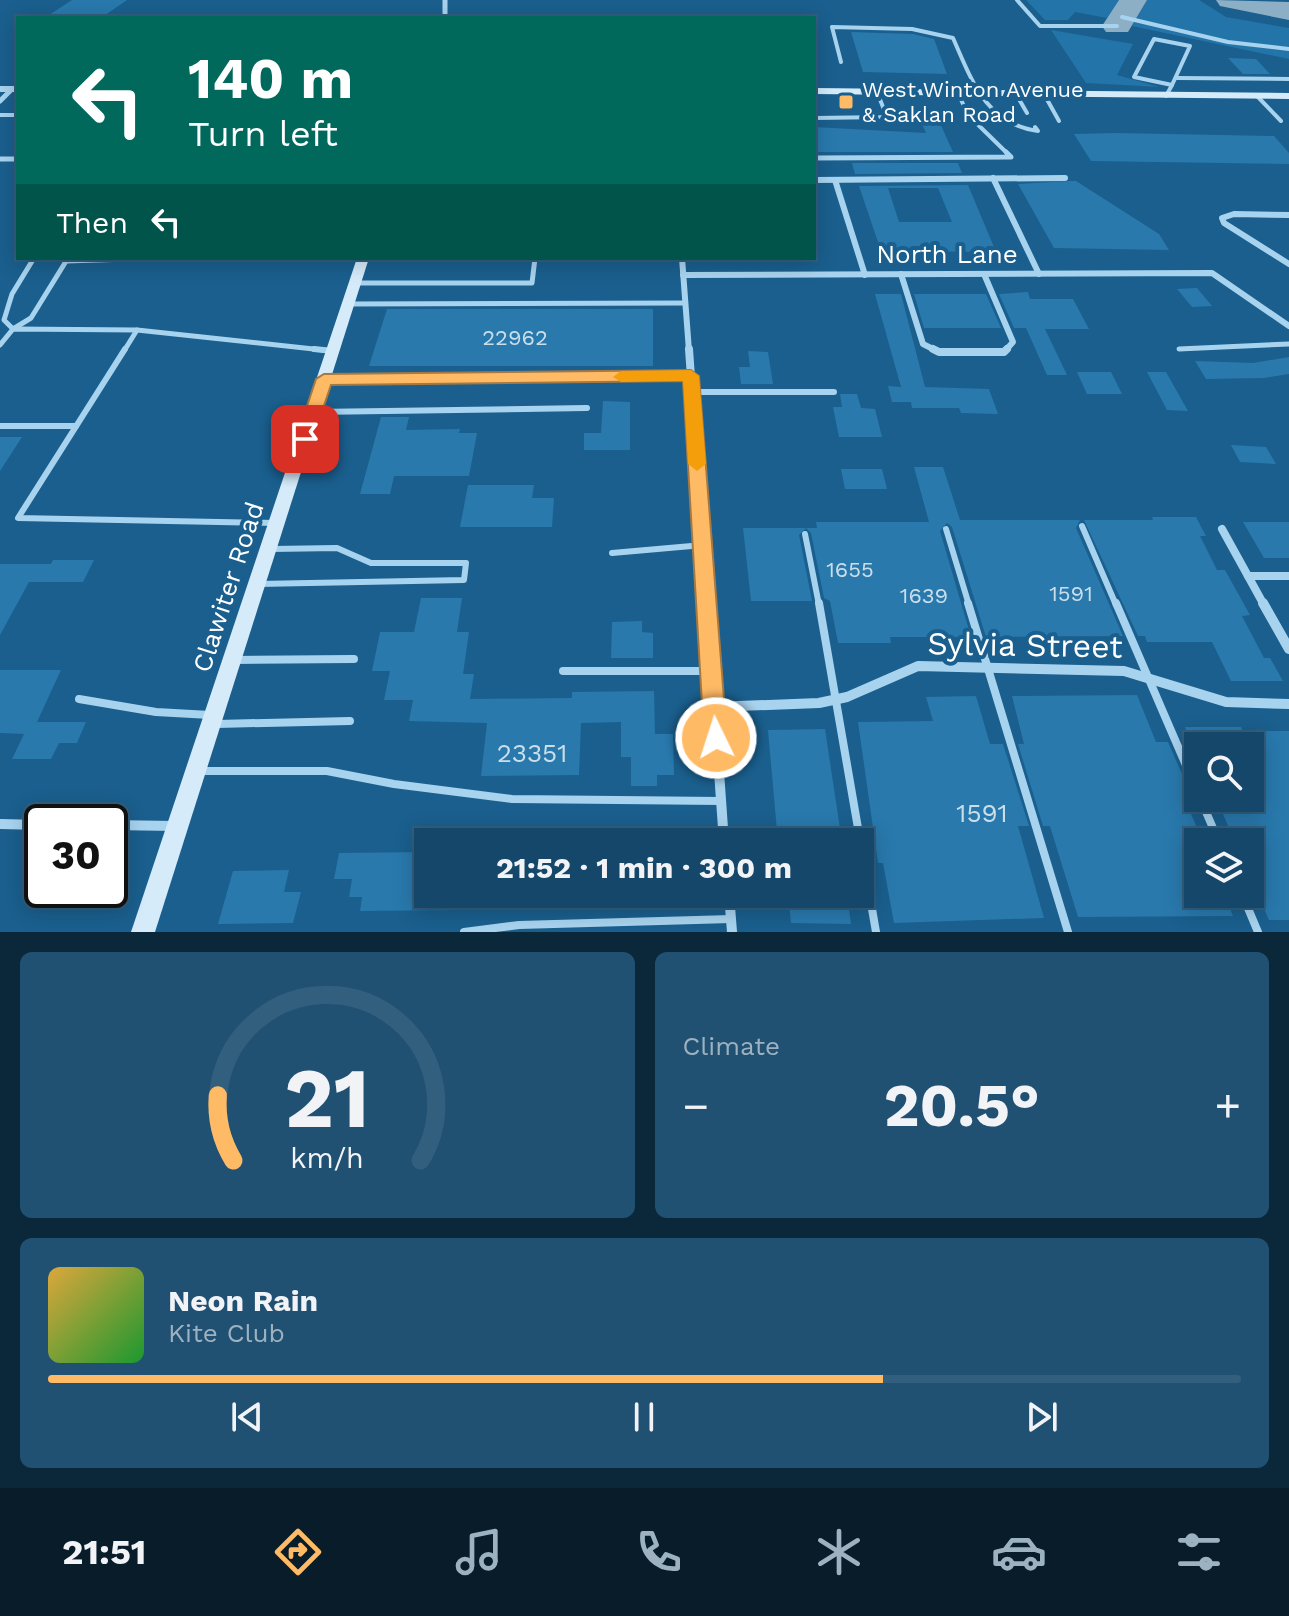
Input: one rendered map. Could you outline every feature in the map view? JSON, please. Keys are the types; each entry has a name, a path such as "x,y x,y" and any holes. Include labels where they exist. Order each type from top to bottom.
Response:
{"main road":[{"path":"816,91 1289,96"},
{"name":"Clawiter Road","path":"143,932 362,260"}],"street":[{"path":"0,89 15,89"},
{"path":"0,101 15,89"},
{"path":"993,178 1039,274"},
{"path":"816,180 1065,178"},
{"path":"835,180 865,275"},
{"path":"1289,215 1234,214 1222,218 1231,228 1289,264"},
{"path":"682,260 723,828"},
{"name":"North Lane","path":"683,275 1212,273 1289,326"},
{"path":"901,274 923,344 939,352 1004,352 1013,342 984,274"},
{"path":"1222,529 1289,649"},
{"path":"1248,576 1289,576"},
{"name":"Sylvia Street","path":"713,707 787,706 838,699 918,666 1124,671 1226,702 1289,704"},
{"path":"0,824 24,825"},
{"path":"128,825 180,826"},
{"path":"730,908 732,932"}],"lane":[{"path":"1017,0 1031,12 1040,26 1117,26"},
{"path":"1122,17 1228,42 1289,49"},
{"path":"841,62 832,27 912,29 953,38 988,110 1019,131 1038,131 1035,127"},
{"path":"1166,96 1173,85 1177,78 1190,46 1154,39 1134,77 1173,85"},
{"path":"1177,78 1289,79"},
{"path":"816,118 887,117 877,92"},
{"path":"816,158 1011,157 968,115 958,93"},
{"path":"1016,94 1027,113"},
{"path":"1044,94 1059,121"},
{"path":"1257,96 1281,121"},
{"path":"33,260 12,294 4,320 13,329 137,330 333,351"},
{"path":"0,345 13,329 31,318 66,260"},
{"path":"355,283 532,283 535,260"},
{"path":"348,304 685,303"},
{"path":"137,330 18,518 278,523"},
{"path":"1179,349 1289,344"},
{"path":"324,379 691,376"},
{"path":"692,392 834,392"},
{"path":"314,412 587,408"},
{"path":"0,426 76,426"},
{"path":"1082,526 1184,761"},
{"path":"946,529 1068,932"},
{"path":"805,534 838,699 876,932"},
{"path":"612,553 703,545"},
{"path":"258,584 464,580 466,563 371,563 337,548 270,549"},
{"path":"234,660 354,659"},
{"path":"563,671 711,671"},
{"path":"79,699 214,720 350,721"},
{"path":"198,771 327,771 394,784 512,799 721,801"},
{"path":"1248,908 1258,932"},
{"path":"464,932 519,925 731,919"}],"shaded area":[{"path":"1026,0 1119,0 1107,18 1075,12 1068,20 1045,20"},
{"path":"1147,0 1199,0 1226,17 1289,28 1289,59 1132,26"},
{"path":"1051,30 1133,44 1117,75 1159,87 1086,83"}],"building":[{"path":"72,0 127,0 104,16 49,15"},
{"path":"851,32 913,34 934,39 947,74 863,72"},
{"path":"1228,58 1256,59 1270,74 1243,74"},
{"path":"916,110 934,110 953,152 816,152 816,127 926,133"},
{"path":"1074,134 1274,136 1289,153 1289,164 1091,161"},
{"path":"852,163 958,163 962,173 855,174"},
{"path":"1076,181 1159,234 1169,250 1054,248 1018,184"},
{"path":"968,185 996,252 881,251 859,186","holes":["888,188 938,188 952,222 899,222"]},
{"path":"1197,288 1212,306 1192,307 1177,289"},
{"path":"1028,292 1030,299 1073,299 1089,329 1045,329 1067,375 1047,375 1026,328 1014,328 999,294"},
{"path":"875,294 901,294 925,387 989,389 998,414 961,413 959,408 912,408 911,402 892,402 888,386 901,387"},
{"path":"914,294 986,294 1001,328 924,328"},
{"path":"387,309 653,309 653,366 369,366"},
{"path":"748,351 768,352 773,384 741,384 739,367 750,367"},
{"path":"1289,357 1289,374 1264,378 1206,379 1195,361 1253,363"},
{"path":"1077,372 1111,372 1122,394 1087,394"},
{"path":"1147,372 1166,372 1188,411 1167,410"},
{"path":"840,394 857,394 861,408 875,409 882,437 839,437 833,407 842,407"},
{"path":"603,401 630,402 630,450 584,450 584,433 601,433"},
{"path":"381,417 409,417 406,430 460,429 459,433 477,433 469,476 394,476 390,494 360,494"},
{"path":"0,437 22,437 0,471"},
{"path":"1231,445 1266,447 1276,464 1240,462"},
{"path":"914,467 943,467 960,520 1080,520 1076,528 1123,636 986,637 952,527 947,523 940,531 971,637 890,637 891,643 838,643 830,601 824,598 811,533 806,528 817,528 816,522 929,522"},
{"path":"841,469 882,469 887,489 845,489"},
{"path":"468,485 534,485 532,498 554,498 552,527 460,527"},
{"path":"1152,517 1196,517 1206,536 1200,536 1217,570 1225,570 1250,615 1242,616 1264,658 1270,658 1283,681 1231,681 1212,642 1147,642 1145,636 1138,636 1084,520 1153,520"},
{"path":"1243,522 1289,522 1289,558 1264,558"},
{"path":"743,528 806,528 799,535 812,601 751,601"},
{"path":"53,560 94,560 83,582 29,582 0,635 0,564 51,564"},
{"path":"421,598 462,598 457,632 469,632 463,674 474,674 470,699 572,698 572,692 654,691 655,734 673,734 674,775 657,775 657,786 631,786 631,757 621,757 621,722 581,723 579,775 481,776 487,723 409,721 413,700 384,700 390,671 372,671 380,632 414,632"},
{"path":"642,621 642,632 653,633 653,658 611,658 612,622"},
{"path":"0,670 61,670 37,722 86,722 77,743 59,743 51,759 12,759 24,734 0,733"},
{"path":"1137,695 1156,742 1168,742 1184,779 1184,812 1190,812 1197,828 1184,828 1184,908 1230,908 1233,916 1078,917 1050,826 1043,826 1018,744 1024,744 1012,696"},
{"path":"976,696 990,744 1003,744 1029,826 1018,826 1044,918 894,923 883,863 878,863 858,722 933,721 926,697"},
{"path":"1185,727 1241,727 1243,732 1187,732"},
{"path":"825,729 840,828 777,828 768,730"},
{"path":"1289,731 1289,920 1269,920 1264,908 1264,828 1229,828 1222,812 1264,812 1264,732 1250,732"},
{"path":"414,852 414,908 457,910 360,911 362,897 349,897 352,879 334,879 339,853"},
{"path":"289,870 284,892 301,892 293,923 218,924 233,871"},
{"path":"789,908 849,908 851,924 791,923"}],"taxiway":[{"path":"1117,26 1133,0"},
{"path":"1230,0 1289,11"}],"slow traffic":[{"path":"621,377 691,376 697,464"}],"place":[{"name":"West Winton Avenue & Saklan Road","path":"846,102"}],"route":[{"path":"305,439 324,379 691,376 716,738"}]}
